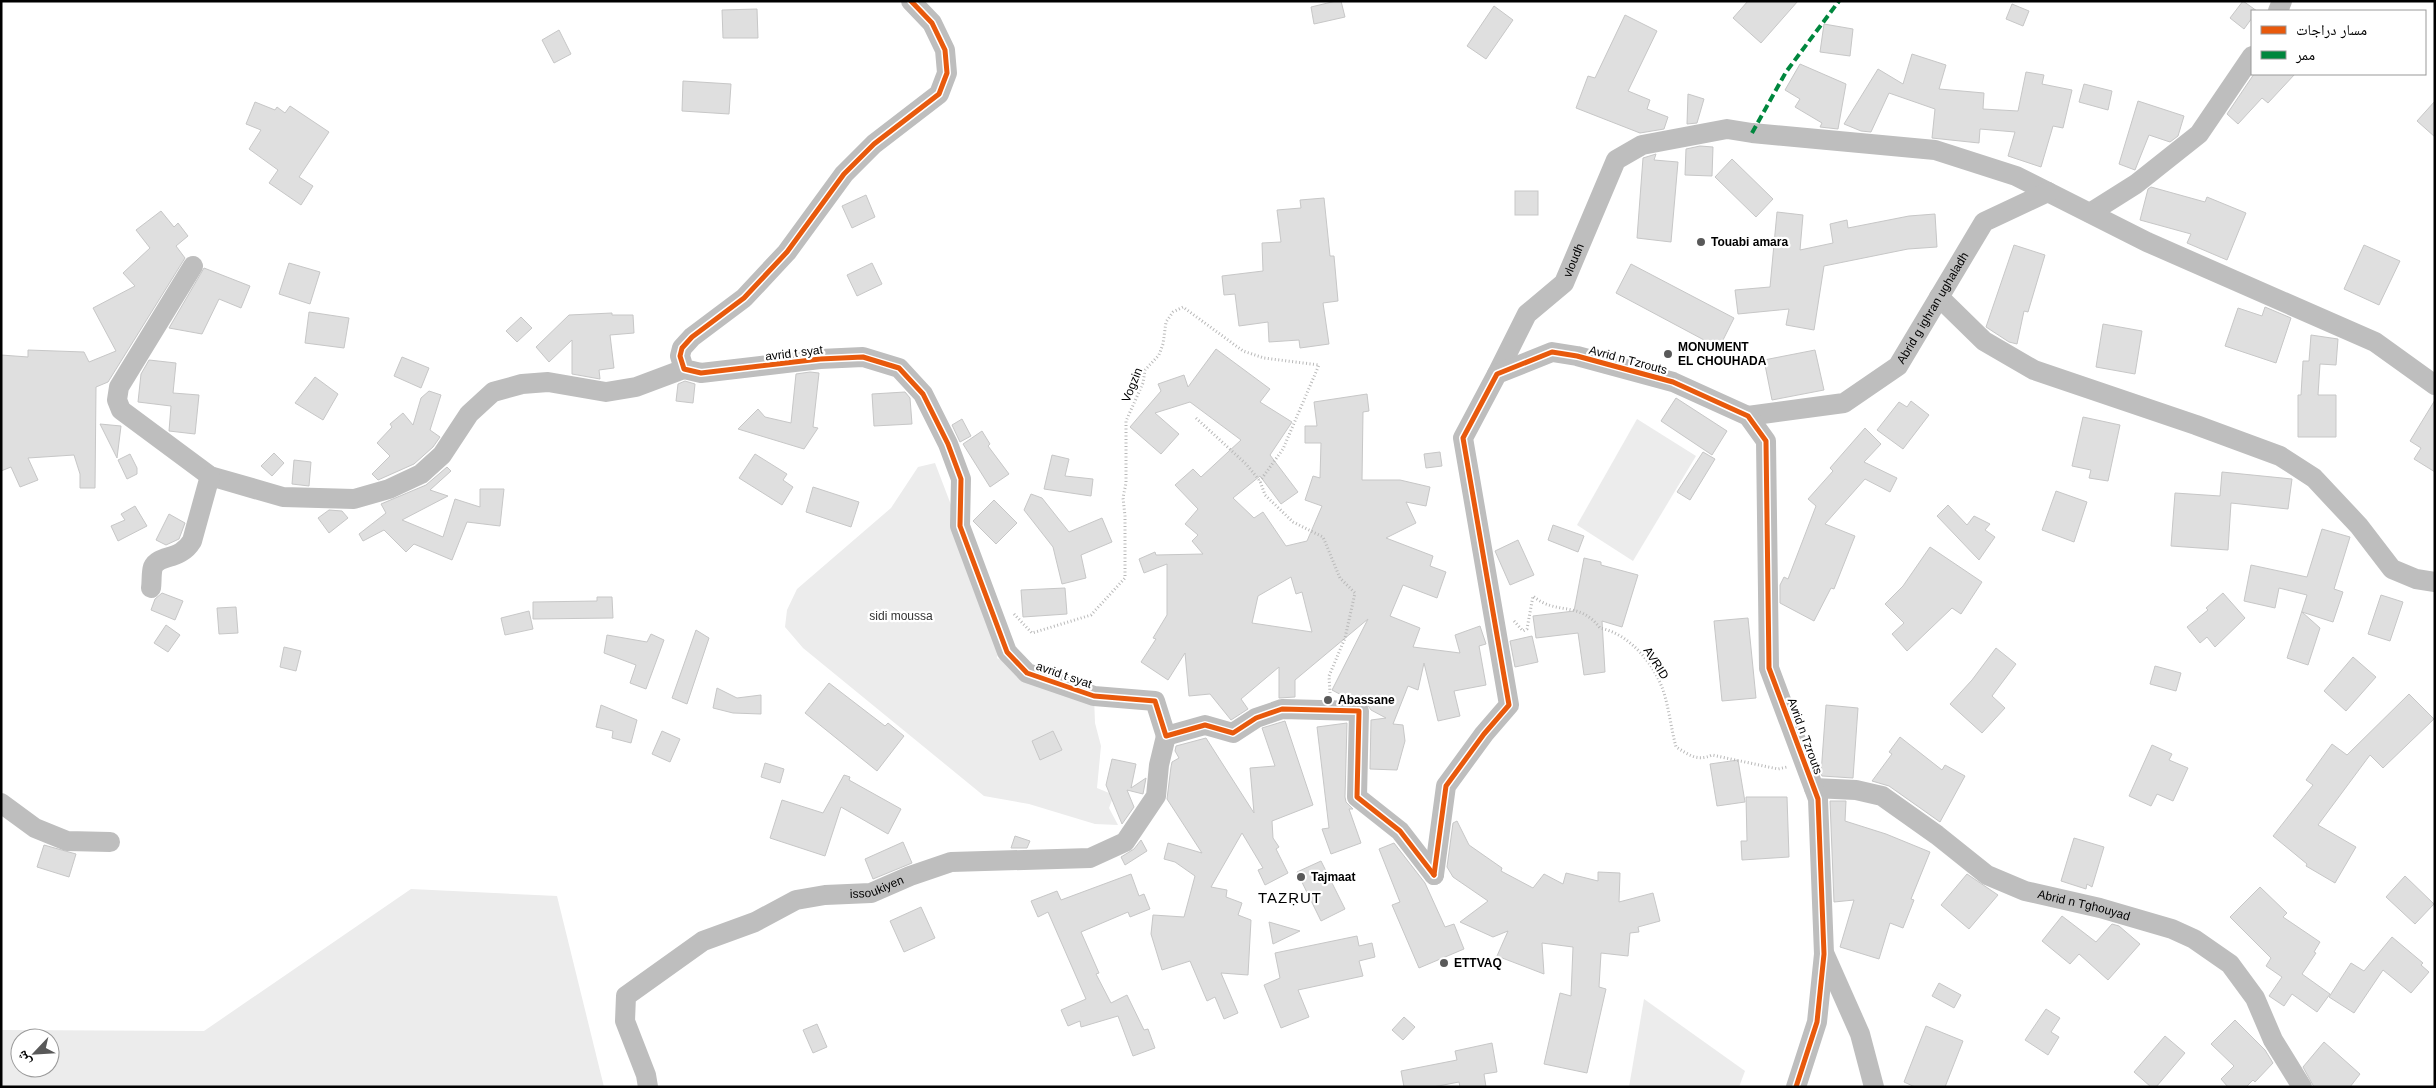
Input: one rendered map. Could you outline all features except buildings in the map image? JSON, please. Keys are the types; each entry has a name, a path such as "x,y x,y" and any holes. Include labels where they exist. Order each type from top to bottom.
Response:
{"street":[{"path":"193,266 119,387 117,400 121,410 210,476 283,497 354,500 389,489 422,474 442,455 469,414 493,392 522,384 548,382 606,392 636,387 684,369 680,356 682,348 692,337 744,298 781,259 844,174 868,150 939,94 948,73 945,50 932,23 911,1"},
{"path":"2090,213 2136,184 2199,134 2251,57"},
{"name":"vloudh","path":"1498,374 1527,314 1564,282 1616,160 1642,145 1727,129 1935,150 2016,176 2147,242 2376,342 2435,385"},
{"name":"Abrid g ighran ughaladh","path":"1748,416 1844,403 1898,366 1984,222 2048,192"},
{"path":"1939,297 1984,342 2034,370 2196,424 2280,456 2314,478 2359,526 2392,569 2416,579 2435,582"},
{"name":"Avrid n Tzrouts","path":"1498,374 1552,352 1577,356 1673,382 1748,416 1766,441 1769,668 1818,799 1824,954 1817,1022 1796,1087"},
{"name":"avrid t syat","path":"684,369 701,373 820,359 863,357 899,368 923,394 948,444 961,480 960,526 1007,652 1027,673 1094,696 1155,701 1166,736"},
{"path":"1166,736 1205,725 1233,734 1256,718 1282,709 1359,711 1357,797 1400,831 1434,875 1446,786 1484,734 1509,705 1463,438 1498,374"},
{"path":"151,588 152,568 158,560 180,554 187,550 192,541 210,476"},
{"name":"issoukiyen","path":"648,1087 646,1075 625,1020 626,996 703,941 754,922 796,900 825,895 870,893 910,876 951,862 998,859 1090,858 1125,842 1156,796 1159,765 1166,736"},
{"name":"Abrid n Tghouyad","path":"1814,788 1856,790 1882,796 1987,875 2025,892 2100,908 2194,939 2230,964 2255,998 2273,1040 2302,1087"},
{"path":"1,803 35,828 67,841 110,842"},
{"path":"1824,954 1860,1034 1874,1087"}],"path":[{"path":"1196,418 1246,464 1260,481 1265,494 1293,522 1323,537 1340,578 1355,593 1345,638 1329,676 1331,711"}],"green space":[{"path":"1637,419 1696,456 1633,561 1577,525"},
{"name":"sidi moussa","path":"935,463 1002,638 997,658 1027,673 1094,696 1095,723 1101,746 1097,788 1114,795 1109,808 1118,825 1095,824 1029,804 984,796 803,648 785,627 787,610 797,589 891,508 918,467"},
{"path":"411,889 557,896 604,1087 1,1087 1,1030 10,1030 10,1078 60,1078 60,1030 204,1031"},
{"path":"1644,999 1745,1071 1739,1087 1629,1087"}],"marked path":[{"path":"1752,133 1786,72 1839,1"}],"cycle path":[{"path":"911,1 932,23 945,50 947,73 939,94 874,144 844,174 787,252 744,298 692,337 682,348 680,356 684,369 701,373 820,359 863,357 899,368 923,394 948,444 961,479 960,526 1007,652 1027,673 1094,696 1155,701 1166,736 1205,725 1233,733 1256,718 1282,709 1359,711 1357,797 1400,831 1434,875"},
{"path":"1434,875 1446,786 1484,734 1509,705 1463,438 1497,374 1552,352 1577,356 1673,382 1748,416 1766,441 1769,668 1818,799 1824,954 1817,1022 1796,1087"}],"place":[{"name":"Touabi amara","path":"1701,242"},
{"name":"MONUMENT EL CHOUHADA","path":"1668,354"},
{"name":"Abassane","path":"1328,700"},
{"name":"Tajmaat","path":"1301,877"},
{"name":"ETTVAQ","path":"1444,963"}],"district":[{"name":"TAZṚUT","path":"1290,897"}]}
